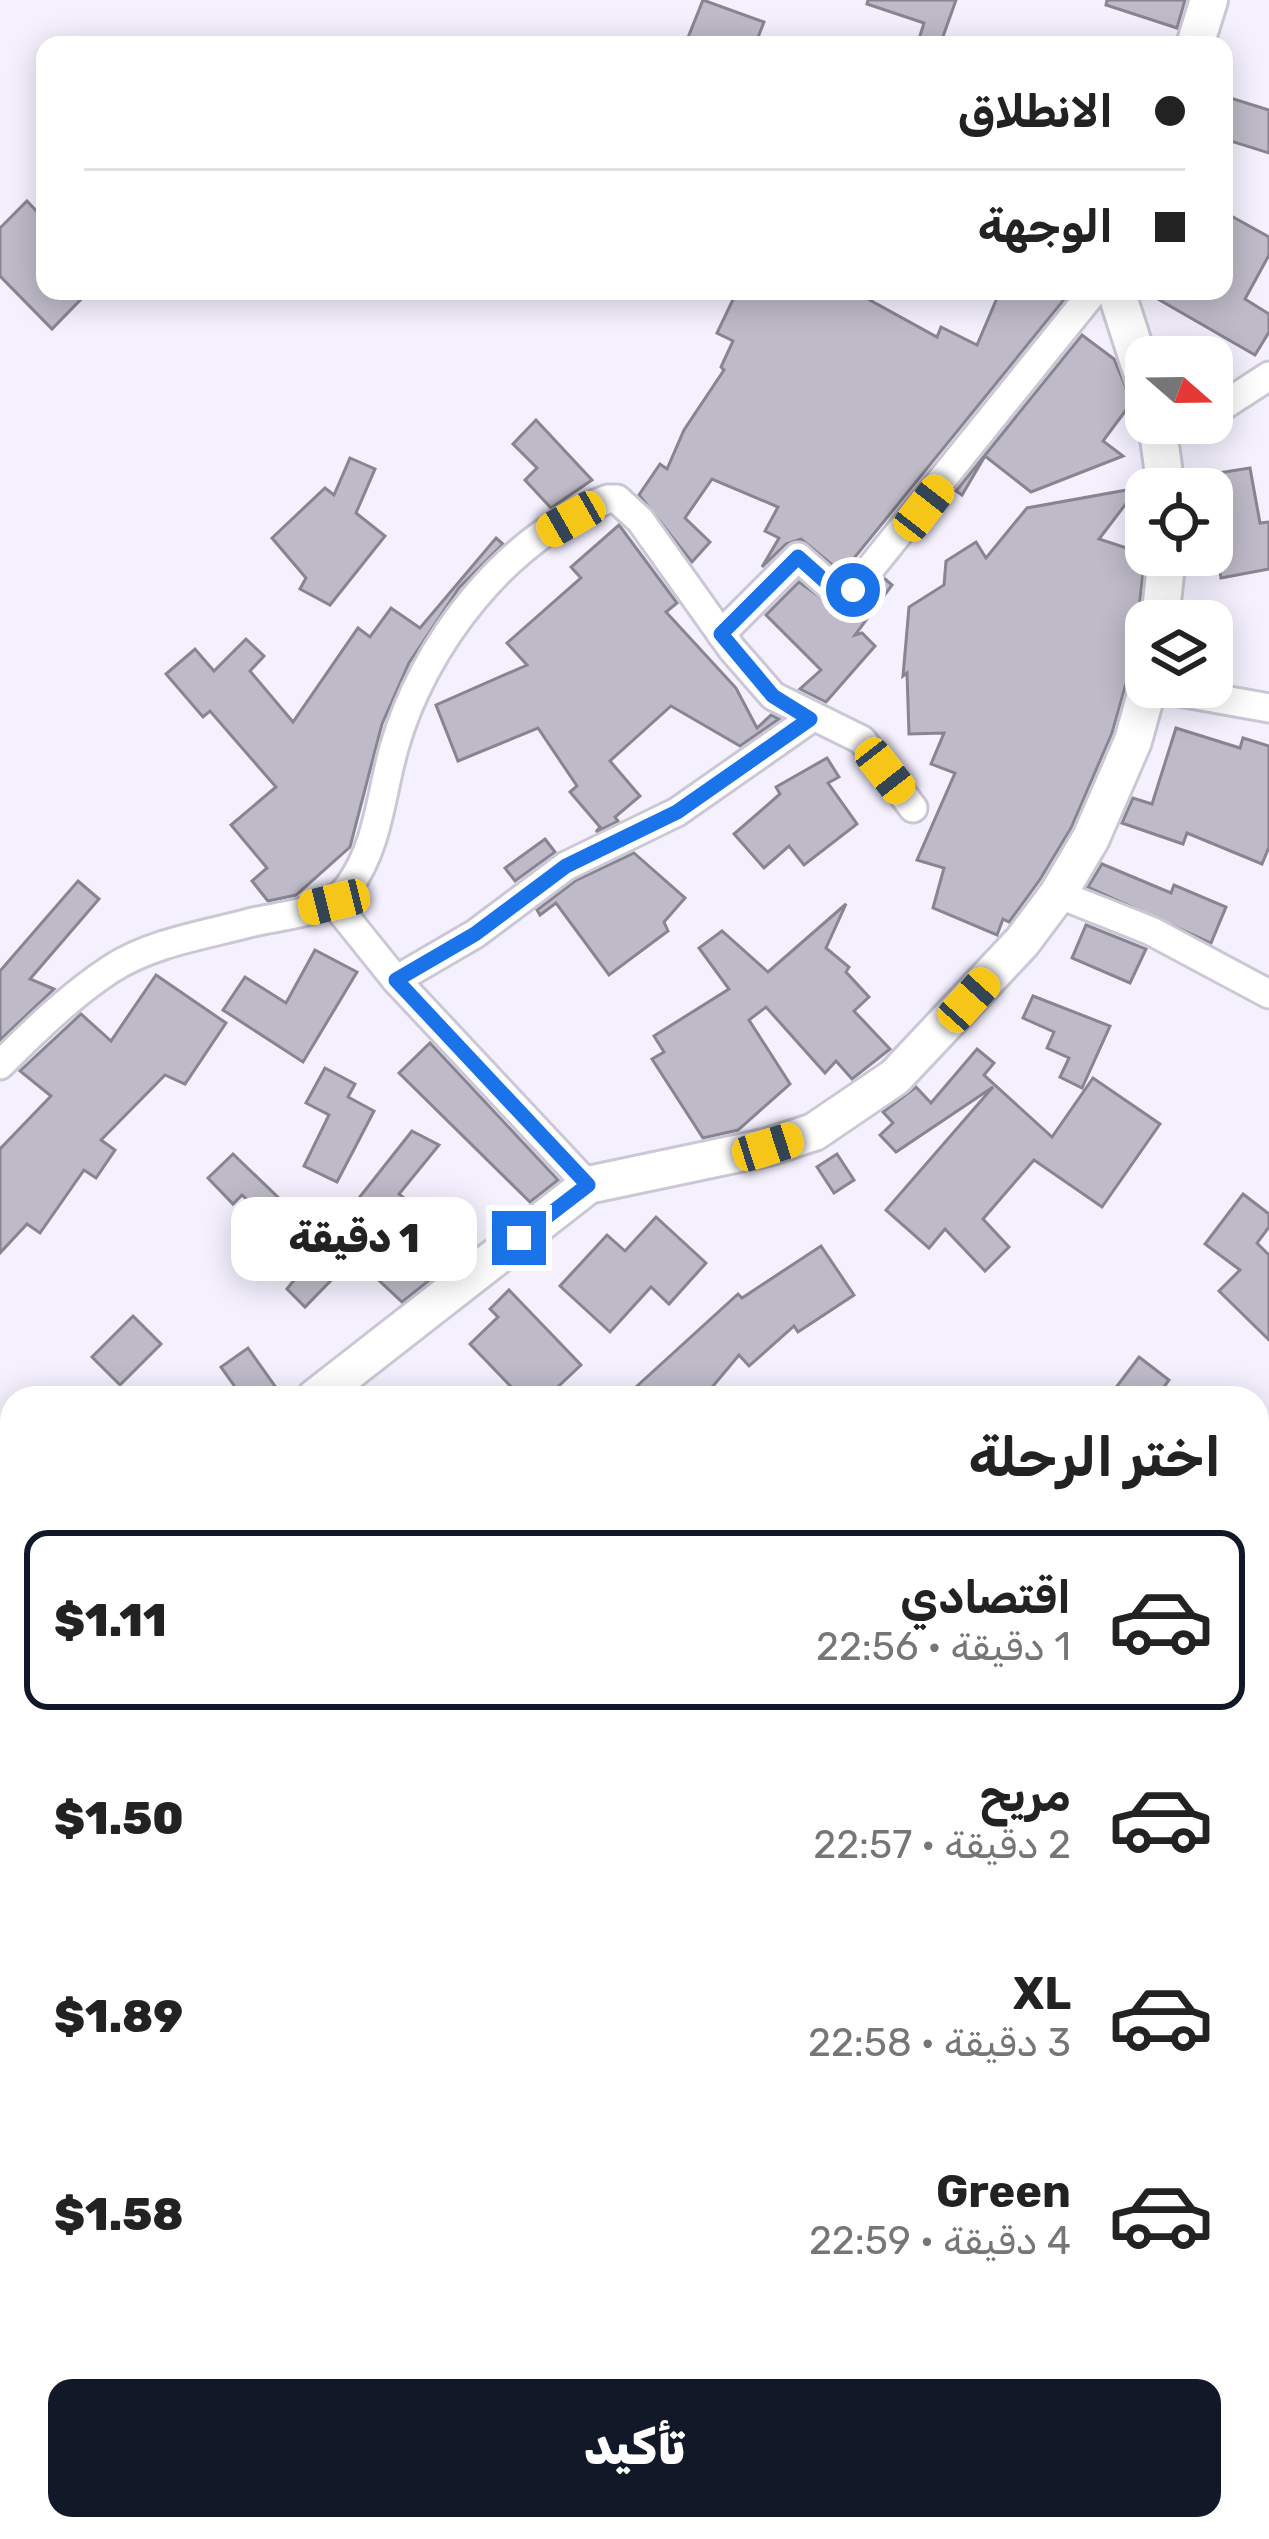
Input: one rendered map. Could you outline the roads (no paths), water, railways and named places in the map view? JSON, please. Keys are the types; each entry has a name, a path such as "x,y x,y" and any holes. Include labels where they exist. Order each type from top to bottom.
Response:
{"street":[{"path":"1198,36 1209,0"},
{"path":"721,634 798,557 836,591 853,590 1087,300"},
{"path":"1119,300 1131,336"},
{"path":"1233,399 1269,376"},
{"path":"0,1065 111,969 151,950 334,902 348,889 372,838 395,744 429,667 477,597 542,535 599,502 617,499 640,520 721,634 773,696 810,719 862,740 913,808"},
{"path":"1233,702 1269,708"},
{"path":"330,1386 588,1185 768,1147 814,1132 857,1106 943,1030 1058,894 1091,838 1143,708"},
{"path":"396,980 475,934 566,866 677,812 810,719"},
{"path":"1058,894 1150,931 1269,994"},
{"path":"334,902 396,980 588,1185"}]}
